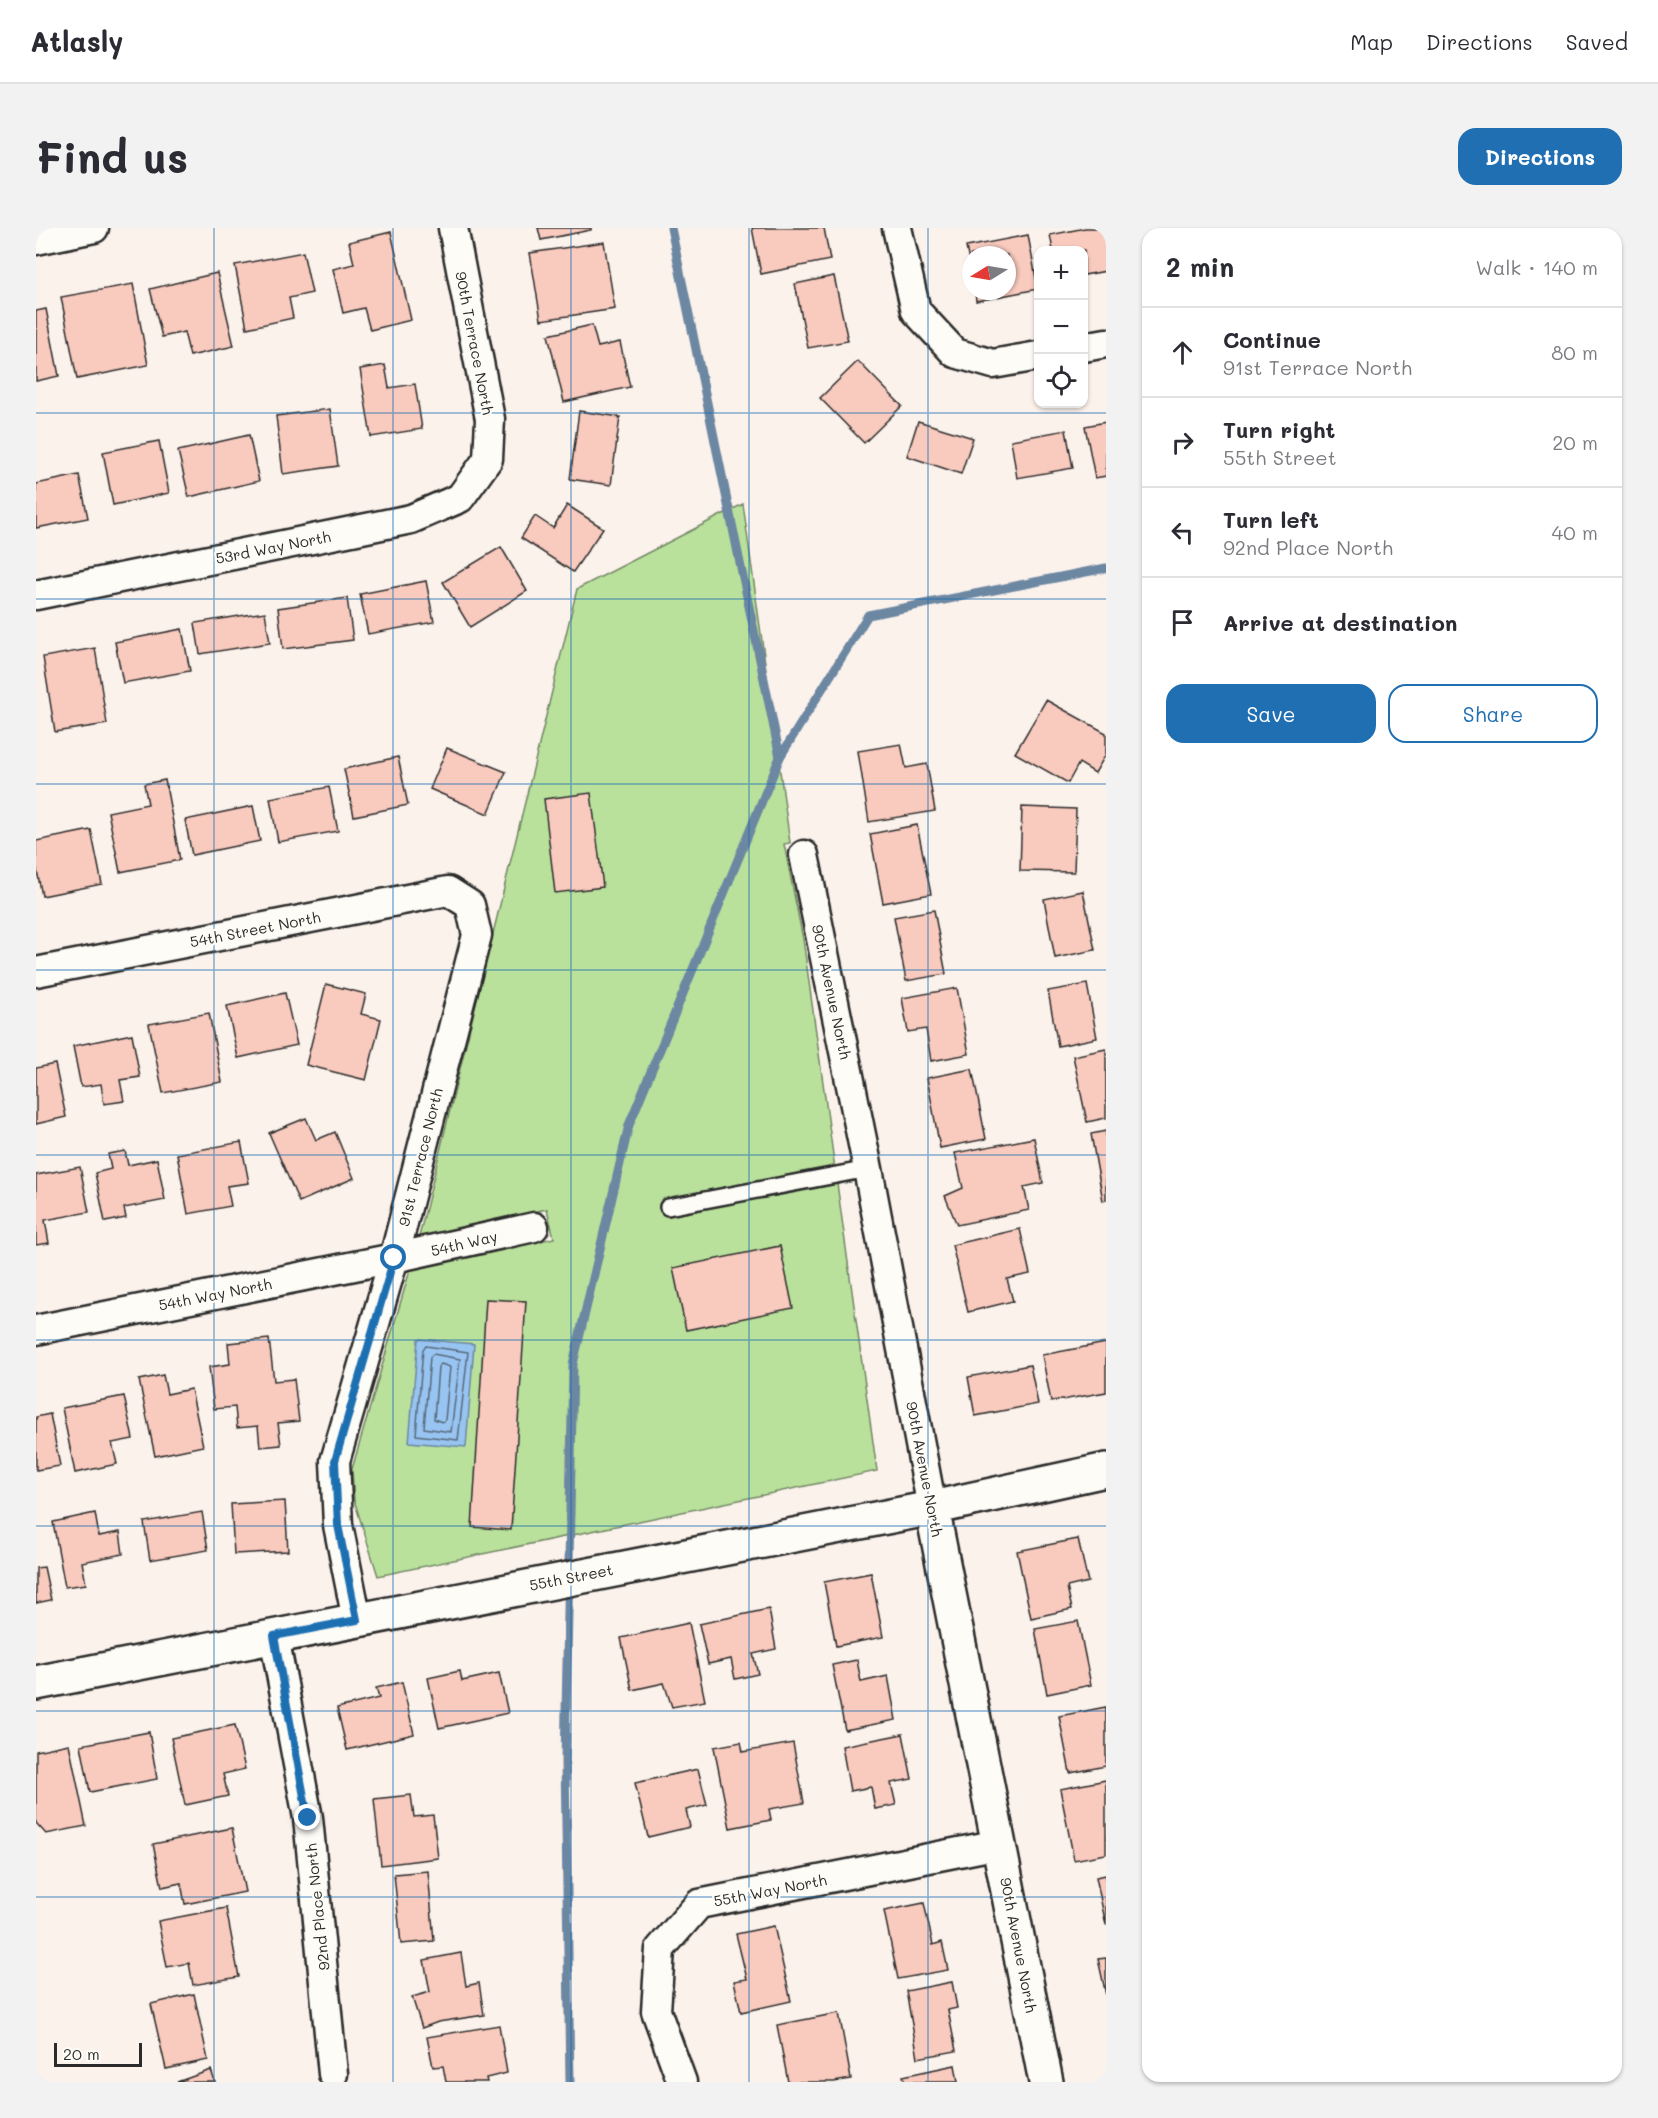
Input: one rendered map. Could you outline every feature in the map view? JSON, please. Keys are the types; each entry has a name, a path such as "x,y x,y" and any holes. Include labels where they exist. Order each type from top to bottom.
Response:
{"street":[{"path":"36,240 94,228"},
{"name":"90th Terrace North","path":"453,228 490,418 488,459"},
{"path":"897,228 916,311 955,353 993,364 1034,357"},
{"path":"1088,346 1106,343"},
{"name":"53rd Way North","path":"36,595 411,519 460,498 488,459"},
{"name":"90th Avenue North","path":"804,855 868,1169 932,1508 1046,2082"},
{"name":"54th Street North","path":"36,972 448,891 470,905"},
{"name":"91st Terrace North","path":"357,1620 338,1525 335,1461 394,1258 477,935 470,905"},
{"name":"54th Way","path":"394,1258 534,1227"},
{"name":"54th Way North","path":"36,1330 394,1258"},
{"name":"55th Street","path":"36,1683 932,1508 1106,1470"},
{"name":"92nd Place North","path":"274,1636 308,1818 333,2074"},
{"name":"55th Way North","path":"682,2082 656,2010 660,1949 699,1904 999,1844"}],"lane":[{"path":"668,1206 868,1169"}],"green space":[{"path":"743,504 790,843 784,844 803,939 877,1471 378,1576 354,1500 352,1469 410,1270 554,1238 547,1209 419,1237 577,589"}],"water":[{"path":"418,1339 474,1344 466,1447 409,1442"}],"building":[{"path":"538,228 591,228 591,230 541,240"},
{"path":"752,228 824,228 830,260 761,274"},
{"path":"1085,228 1106,228 1106,271 1088,274 1088,246 1052,246 1050,235"},
{"path":"391,232 411,320 370,330 364,308 343,313 333,269 354,264 349,242"},
{"path":"1028,235 1034,267 1034,290 1016,293 1016,246 971,246"},
{"path":"604,242 615,309 541,320 530,253"},
{"path":"303,252 312,293 289,298 293,318 247,328 235,265"},
{"path":"217,273 234,346 190,356 184,332 162,337 150,289"},
{"path":"834,276 848,341 808,348 795,284"},
{"path":"133,284 148,365 77,379 61,297"},
{"path":"46,309 59,376 36,381 36,311"},
{"path":"592,325 598,347 620,342 630,387 564,402 548,335"},
{"path":"858,361 902,406 864,443 820,398"},
{"path":"385,365 389,388 415,384 422,429 371,437 360,369"},
{"path":"330,409 338,466 283,474 276,416"},
{"path":"579,411 620,417 611,485 570,479"},
{"path":"918,421 973,438 961,474 907,456"},
{"path":"1106,422 1106,476 1095,478 1085,426"},
{"path":"1066,430 1073,468 1017,478 1011,440"},
{"path":"249,435 259,481 189,497 178,451"},
{"path":"159,441 169,493 113,505 103,452"},
{"path":"79,475 88,518 36,528 36,484"},
{"path":"567,505 603,528 573,572 521,538 535,516 553,528"},
{"path":"501,547 527,591 470,627 443,582"},
{"path":"426,581 434,622 368,634 360,594"},
{"path":"347,598 353,640 283,649 278,608"},
{"path":"265,612 270,643 200,654 195,623"},
{"path":"182,629 190,671 123,683 115,642"},
{"path":"95,648 107,724 55,732 43,657"},
{"path":"1046,700 1106,733 1106,754 1095,773 1079,763 1068,783 1015,753"},
{"path":"901,744 906,768 927,764 935,811 869,822 858,751"},
{"path":"447,748 506,772 488,814 430,789"},
{"path":"398,757 408,805 354,816 344,769"},
{"path":"165,780 180,860 120,872 108,812 148,804 144,784"},
{"path":"329,787 338,831 278,842 270,798"},
{"path":"591,793 603,887 555,893 544,799"},
{"path":"253,806 260,841 192,855 185,820"},
{"path":"1022,807 1076,809 1074,872 1020,871"},
{"path":"917,825 931,894 883,903 870,834"},
{"path":"91,830 102,884 42,896 36,865 36,841"},
{"path":"1083,891 1095,950 1055,958 1044,899"},
{"path":"934,910 946,974 906,981 894,917"},
{"path":"326,984 366,994 361,1014 381,1019 366,1080 306,1065"},
{"path":"1087,984 1097,1038 1058,1046 1048,991"},
{"path":"957,988 969,1054 931,1061 926,1029 908,1032 902,998"},
{"path":"285,993 297,1045 238,1058 227,1006"},
{"path":"209,1013 222,1082 163,1093 149,1024"},
{"path":"132,1034 140,1077 120,1080 124,1101 104,1104 101,1084 81,1087 73,1046"},
{"path":"1106,1049 1106,1118 1087,1122 1073,1056"},
{"path":"55,1064 66,1117 36,1124 36,1068"},
{"path":"972,1069 986,1139 940,1148 927,1078"},
{"path":"306,1118 316,1140 335,1132 354,1178 299,1202 269,1133"},
{"path":"1106,1131 1106,1200 1103,1201 1091,1134"},
{"path":"1034,1138 1043,1183 1024,1187 1029,1210 957,1225 945,1196 963,1188 955,1153"},
{"path":"241,1142 249,1183 227,1186 231,1206 188,1214 177,1154"},
{"path":"125,1151 128,1165 157,1159 165,1200 124,1208 126,1218 105,1222 95,1173 111,1169 108,1154"},
{"path":"80,1167 89,1212 45,1220 49,1243 36,1245 36,1175"},
{"path":"1020,1229 1030,1274 1007,1279 1013,1301 968,1312 952,1245"},
{"path":"780,1246 793,1308 686,1330 673,1268"},
{"path":"486,1299 526,1301 511,1530 472,1527"},
{"path":"269,1339 274,1381 294,1379 299,1421 278,1423 281,1445 260,1447 258,1426 237,1428 235,1407 214,1409 209,1367 230,1364 228,1343"},
{"path":"1106,1343 1106,1392 1051,1402 1042,1355"},
{"path":"1030,1365 1038,1404 975,1416 968,1377"},
{"path":"163,1375 167,1394 191,1389 203,1446 155,1456 139,1380"},
{"path":"124,1396 133,1439 112,1443 117,1464 75,1473 62,1408"},
{"path":"50,1414 60,1466 36,1470 36,1417"},
{"path":"285,1501 288,1551 234,1554 231,1504"},
{"path":"202,1512 208,1550 150,1560 144,1522"},
{"path":"95,1513 99,1536 120,1532 123,1554 82,1562 86,1584 65,1587 53,1522"},
{"path":"1078,1539 1088,1582 1067,1587 1072,1609 1031,1618 1017,1551"},
{"path":"44,1567 51,1600 36,1603 36,1568"},
{"path":"871,1573 883,1637 836,1646 824,1582"},
{"path":"769,1609 776,1649 753,1654 758,1674 735,1679 731,1659 708,1664 699,1624"},
{"path":"1078,1621 1091,1685 1047,1694 1035,1629"},
{"path":"689,1623 705,1701 672,1707 664,1683 632,1690 621,1638"},
{"path":"857,1660 861,1682 888,1676 896,1720 845,1730 832,1665"},
{"path":"460,1671 462,1681 499,1673 508,1713 439,1728 428,1678"},
{"path":"402,1682 414,1734 347,1750 337,1708 379,1698 376,1688"},
{"path":"1106,1707 1106,1766 1070,1773 1059,1716"},
{"path":"235,1725 245,1769 223,1774 228,1796 185,1805 171,1738"},
{"path":"149,1732 157,1779 90,1792 81,1745"},
{"path":"903,1734 912,1779 891,1783 896,1805 875,1809 871,1787 850,1791 842,1746"},
{"path":"741,1742 743,1752 793,1743 804,1803 769,1809 771,1820 730,1828 714,1747"},
{"path":"69,1744 86,1826 46,1834 36,1823 36,1751"},
{"path":"698,1769 707,1805 686,1810 690,1827 648,1837 635,1783"},
{"path":"1106,1780 1106,1854 1074,1860 1060,1789"},
{"path":"411,1795 414,1817 433,1815 438,1858 381,1865 374,1799"},
{"path":"232,1828 245,1892 185,1904 181,1883 162,1887 153,1844"},
{"path":"428,1871 434,1941 401,1944 394,1874"},
{"path":"1106,1875 1106,1925 1096,1877"},
{"path":"924,1903 933,1945 942,1942 948,1970 898,1979 884,1911"},
{"path":"226,1908 239,1977 193,1985 189,1963 167,1967 158,1921"},
{"path":"774,1926 791,2001 741,2012 734,1981 747,1979 736,1934"},
{"path":"461,1953 466,1986 479,1983 484,2015 438,2022 422,2028 412,1997 430,1992 424,1960"},
{"path":"1106,1958 1106,1995 1098,1959"},
{"path":"952,1982 957,2008 948,2010 956,2051 918,2058 906,1991"},
{"path":"194,1994 208,2060 166,2069 151,2004"},
{"path":"839,2013 851,2079 834,2082 788,2082 777,2025"},
{"path":"499,2025 507,2073 486,2078 487,2082 446,2082 443,2066 433,2067 427,2037"},
{"path":"955,2065 958,2082 905,2082 903,2076"},
{"path":"211,2070 215,2082 177,2082"}],"waterway":[{"path":"671,228 780,757"},
{"path":"570,2082 565,1761 573,1364 629,1125 780,757 868,615 1106,568"}],"route":[{"path":"308,1818 274,1636 357,1620 338,1525 335,1461 394,1258"}]}
